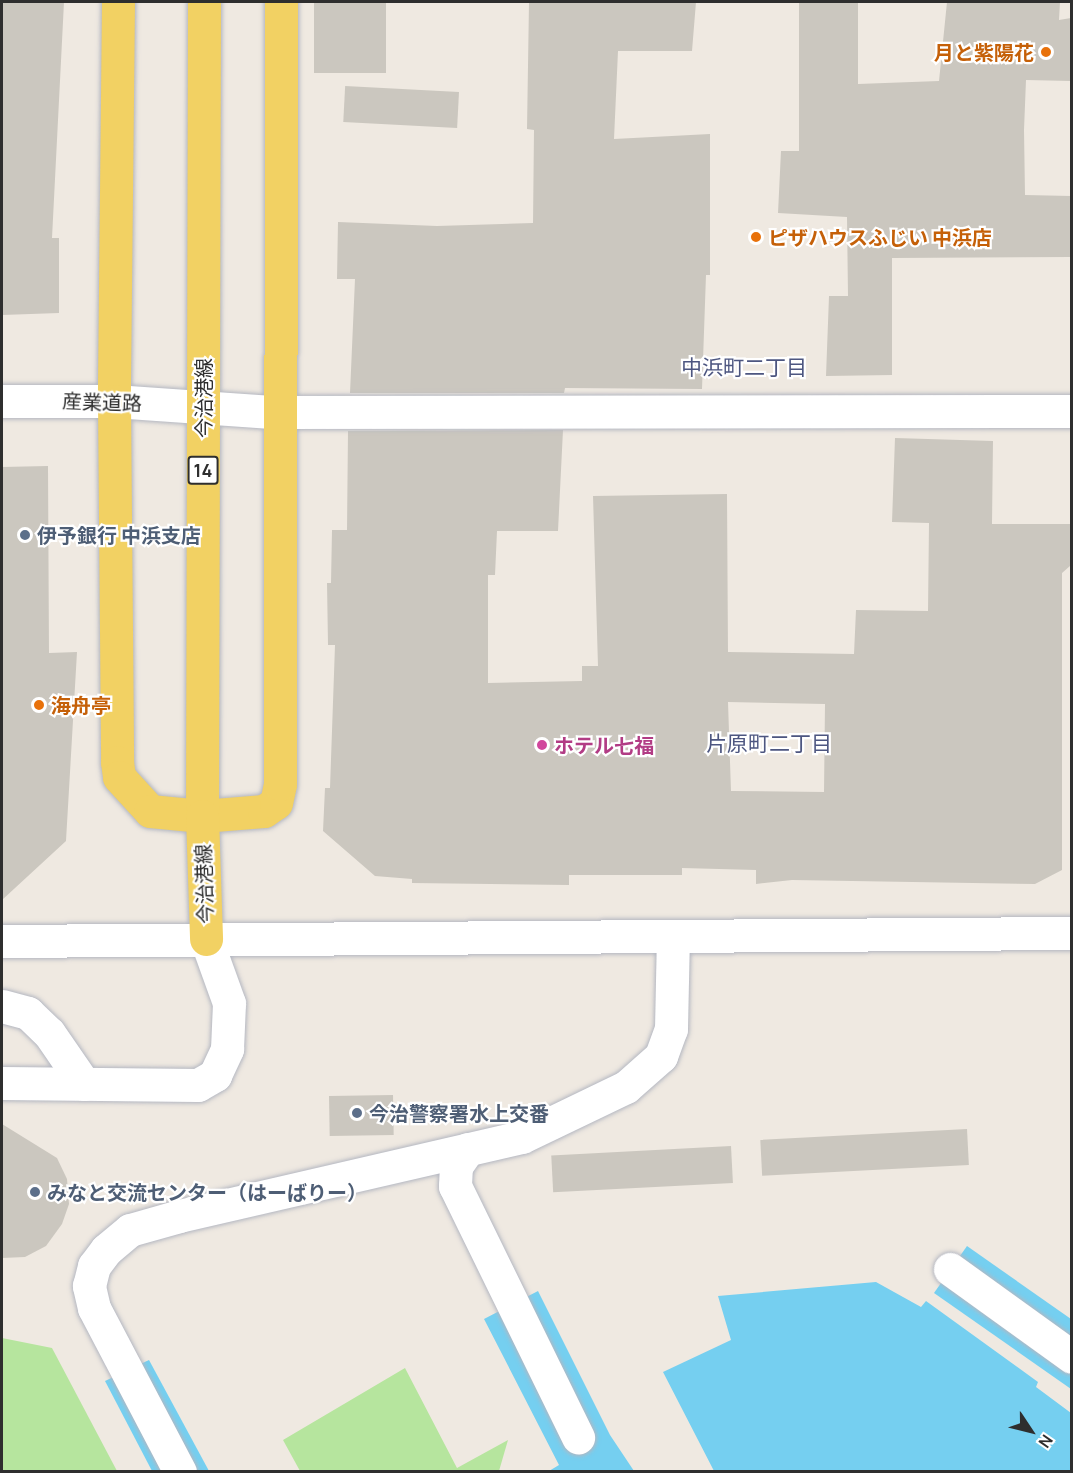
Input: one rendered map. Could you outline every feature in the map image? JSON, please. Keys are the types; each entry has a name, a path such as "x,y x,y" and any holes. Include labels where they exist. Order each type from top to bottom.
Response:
{"main road":[{"path":"118,2 114,401 118,777 150,811 202,816 264,811 276,803 280,784 281,2"},
{"name":"今治港線","path":"204,2 202,816 206,939"}],"street":[{"name":"産業道路","path":"2,401 114,401 281,411 1071,411"},
{"path":"2,941 1071,933"},
{"path":"180,1472 94,1308 89,1286 94,1266 106,1250 130,1230 522,1137 626,1087 661,1056 671,1029 673,937"},
{"path":"2,1083 198,1085 215,1075 227,1049 229,1003 206,939"},
{"path":"2,1006 28,1013 48,1033 84,1084"},
{"path":"468,1149 456,1166 455,1186 578,1437"},
{"path":"950,1269 1071,1356"}],"green space":[{"path":"2,1338 52,1348 117,1471 2,1471"},
{"path":"405,1368 457,1468 508,1440 499,1471 300,1471 283,1440"}],"water":[{"path":"967,1246 1071,1319 1071,1389 934,1293"},
{"path":"876,1282 921,1307 926,1301 1038,1382 1036,1387 1071,1413 1071,1471 714,1471 663,1372 731,1340 718,1296"},
{"path":"538,1291 610,1435 634,1471 549,1471 559,1465 484,1319"},
{"path":"149,1360 209,1471 152,1471 105,1381"}],"building":[{"path":"2,2 64,2 52,238 59,238 59,313 2,315"},
{"path":"314,2 386,2 386,73 314,73"},
{"path":"529,2 696,2 692,51 618,51 614,139 710,134 710,275 706,275 702,389 565,388 564,393 350,393 355,279 337,279 338,222 437,226 533,223 534,130 527,129"},
{"path":"799,2 858,2 858,84 939,81 947,2 1060,2 1059,20 1071,18 1071,81 1026,80 1024,130 1025,195 1071,196 1070,257 892,258 892,375 826,376 829,296 848,296 847,217 778,213 781,151 799,151"},
{"path":"345,86 459,92 457,128 343,122"},
{"path":"563,430 558,531 497,531 495,575 488,575 488,683 582,681 582,666 598,666 593,496 727,494 728,652 854,654 856,610 928,611 929,523 892,522 895,438 993,441 992,524 1070,524 1070,566 1062,573 1062,870 1035,884 792,880 756,884 756,870 682,868 682,875 569,875 569,885 412,883 412,879 375,876 323,831 325,788 330,788 335,645 328,645 327,583 331,583 332,530 347,530 348,431","holes":["728,702 825,704 824,792 731,791"]},
{"path":"48,466 49,653 77,652 66,841 2,900 2,467"},
{"path":"393,1095 394,1135 330,1136 329,1096"},
{"name":"みなと交流センター（はーばりー）","path":"2,1124 57,1158 67,1179 69,1204 62,1224 46,1246 25,1257 2,1258"},
{"path":"967,1129 969,1165 762,1176 760,1140"},
{"path":"731,1146 733,1183 553,1192 551,1155"}],"place":[{"name":"月と紫陽花","path":"1046,52"},
{"name":"ピザハウスふじい 中浜店","path":"756,237"},
{"name":"伊予銀行 中浜支店","path":"25,535"},
{"name":"海舟亭","path":"39,705"},
{"name":"ホテル七福","path":"542,745"},
{"name":"今治警察署水上交番","path":"357,1113"},
{"name":"みなと交流センター（はーばりー）","path":"35,1192"}],"district":[{"name":"中浜町二丁目","path":"744,367"},
{"name":"片原町二丁目","path":"769,743"}]}
